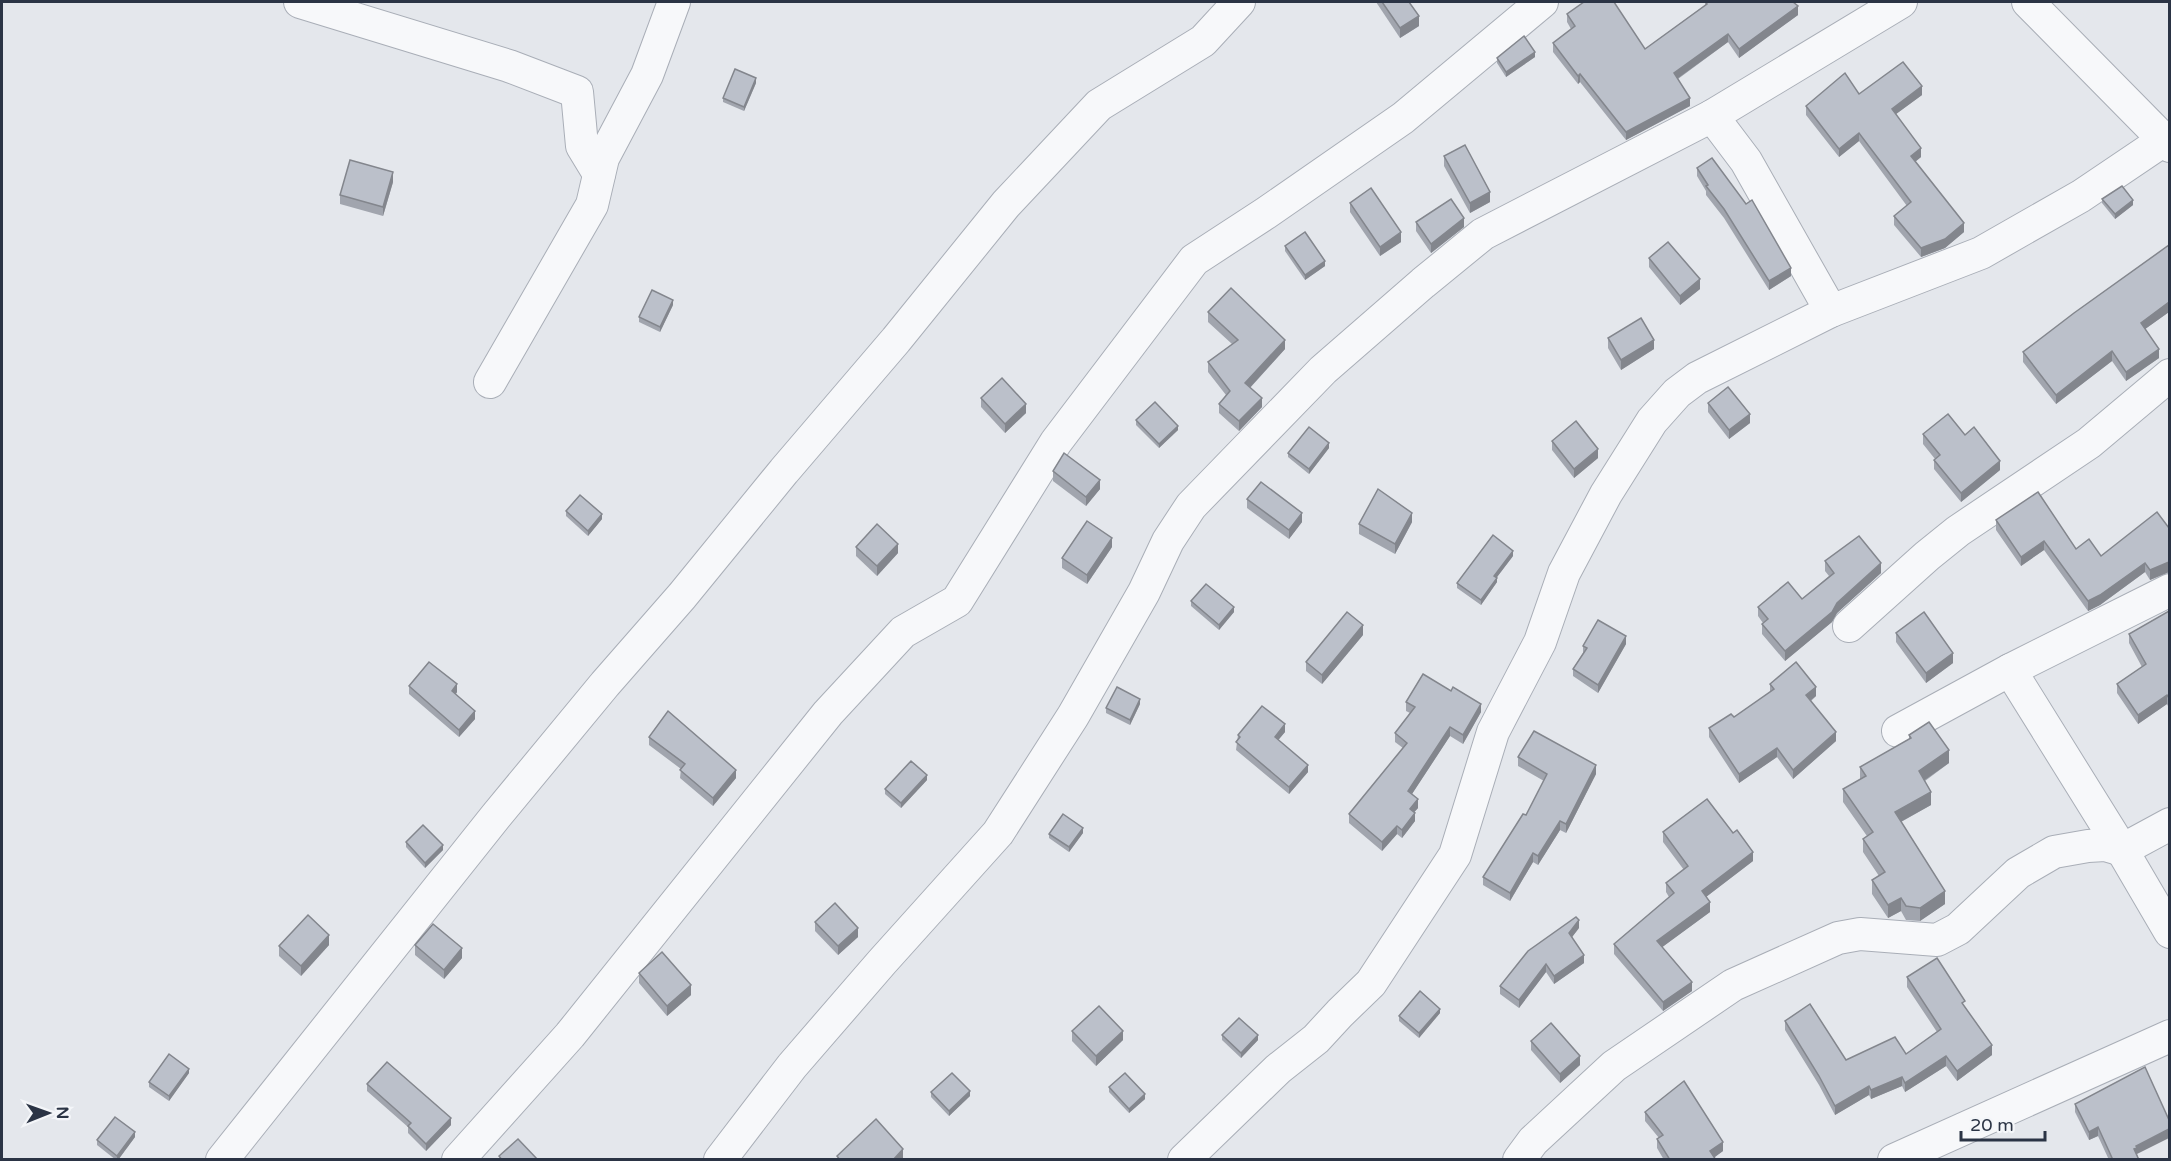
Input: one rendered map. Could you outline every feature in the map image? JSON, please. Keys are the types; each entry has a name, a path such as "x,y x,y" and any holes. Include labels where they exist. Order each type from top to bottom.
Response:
{"street":[{"path":"300,2 509,66 577,92 582,146 599,174"},
{"path":"490,382 592,205 603,158 647,75 674,2"},
{"path":"222,1160 496,816 896,340 1006,204 1099,105 1203,41 1239,2"},
{"path":"458,1160 570,1035 828,713 903,632 957,601 1056,442 1194,260 1403,118 1542,2"},
{"path":"720,1160 792,1066 998,833 1073,716 1144,592 1168,541 1191,506 1323,370 1423,283 1484,234 1712,116 1901,2"},
{"path":"1184,1160 1278,1069 1316,1039 1371,983 1455,855 1493,732 1540,642 1564,573 1606,494 1652,421 1677,393 1697,378 1831,311 1981,253 2167,143 2028,2"},
{"path":"1712,116 1746,161 1831,311"},
{"path":"1849,626 1935,550 2089,443 2169,375"},
{"path":"1898,731 2010,670 2169,590"},
{"path":"2010,670 2122,850 2169,932"},
{"path":"1519,1160 1533,1141 1614,1066 1733,985 1838,938 1860,934 1937,940 1958,929 2018,873 2054,852 2105,845 2122,850 2169,824"},
{"path":"1894,1160 2169,1036"}],"building":[{"path":"1382,2 1409,2 1419,16 1400,28"},
{"path":"1584,2 1614,2 1645,49 1707,4 1706,2 1793,2 1798,6 1739,49 1728,34 1674,73 1690,98 1626,132 1553,43 1575,26 1567,14"},
{"path":"1524,36 1535,52 1506,72 1497,58"},
{"path":"1903,62 1922,86 1892,109 1921,148 1911,156 1964,223 1945,239 1921,248 1894,216 1911,202 1859,133 1839,149 1806,106 1845,73 1859,94"},
{"path":"735,69 756,78 744,107 723,98"},
{"path":"1465,145 1490,192 1470,203 1444,156"},
{"path":"1712,158 1746,204 1752,200 1791,268 1769,281 1724,209 1706,186 1708,185 1697,168"},
{"path":"350,160 393,172 383,207 340,195"},
{"path":"2122,186 2133,200 2115,214 2102,199"},
{"path":"1371,188 1401,232 1380,247 1350,203"},
{"path":"1451,199 1464,218 1431,244 1416,222"},
{"path":"1305,232 1325,261 1305,275 1285,246"},
{"path":"1668,242 1700,279 1680,296 1649,258"},
{"path":"2169,245 2169,302 2141,323 2159,349 2126,372 2112,351 2056,395 2023,352"},
{"path":"1231,288 1285,340 1245,383 1262,398 1239,421 1219,404 1230,391 1208,362 1238,340 1208,312"},
{"path":"652,290 673,300 660,327 639,317"},
{"path":"1641,318 1654,340 1621,360 1608,338"},
{"path":"1002,378 1026,404 1005,424 981,398"},
{"path":"1728,387 1750,414 1729,430 1708,403"},
{"path":"1155,402 1178,426 1159,444 1136,420"},
{"path":"1948,414 1965,435 1974,427 2000,461 1961,493 1934,460 1940,455 1923,434"},
{"path":"1576,421 1598,449 1574,469 1552,441"},
{"path":"1309,427 1329,443 1309,469 1288,453"},
{"path":"1064,453 1100,480 1086,497 1053,471"},
{"path":"1261,482 1302,513 1289,530 1247,499"},
{"path":"1378,489 1412,513 1395,544 1359,524"},
{"path":"2038,492 2076,549 2089,539 2101,556 2157,512 2169,528 2169,562 2150,570 2145,563 2088,601 2044,541 2021,557 1996,520"},
{"path":"580,495 602,514 588,531 566,511"},
{"path":"1087,521 1112,538 1087,575 1062,558"},
{"path":"877,524 898,544 877,566 856,547"},
{"path":"1493,535 1513,551 1494,576 1497,578 1481,600 1457,583"},
{"path":"1859,536 1881,563 1837,603 1832,612 1785,651 1762,624 1768,619 1758,607 1788,582 1802,599 1834,573 1825,561"},
{"path":"1206,584 1234,607 1219,625 1191,601"},
{"path":"2169,611 2169,698 2167,695 2138,715 2117,684 2146,664 2129,634"},
{"path":"1347,612 1363,625 1322,675 1306,662"},
{"path":"1924,612 1953,653 1926,673 1896,633"},
{"path":"1598,620 1626,636 1598,685 1573,669 1587,648 1583,646"},
{"path":"429,662 457,684 452,691 475,711 459,730 409,686"},
{"path":"1796,662 1816,687 1806,695 1836,732 1793,770 1777,748 1739,774 1709,728 1731,714 1734,717 1774,689 1770,684"},
{"path":"1423,674 1451,691 1453,687 1481,704 1463,735 1450,727 1408,791 1418,799 1410,809 1415,813 1402,830 1397,826 1382,842 1349,814 1407,743 1395,733 1415,707 1406,702"},
{"path":"1117,687 1140,699 1130,720 1106,708"},
{"path":"1262,706 1285,724 1275,737 1308,765 1289,787 1236,742 1240,737 1238,735"},
{"path":"668,711 736,770 713,798 680,770 685,764 649,737"},
{"path":"1929,722 1949,750 1919,771 1931,792 1895,812 1945,891 1920,908 1906,906 1901,898 1888,905 1872,880 1885,872 1863,839 1873,832 1843,789 1866,776 1860,767 1911,738 1909,735"},
{"path":"1534,731 1596,765 1566,824 1560,821 1538,856 1533,853 1510,893 1483,877 1523,814 1526,815 1547,774 1518,757"},
{"path":"911,761 927,775 901,803 885,789"},
{"path":"1707,799 1733,833 1737,830 1753,852 1702,891 1710,902 1657,941 1692,982 1663,1002 1614,944 1674,893 1666,883 1688,866 1663,832"},
{"path":"1063,814 1083,828 1069,847 1049,834"},
{"path":"423,825 443,845 425,863 406,842"},
{"path":"835,903 858,928 838,946 815,922"},
{"path":"308,915 329,935 301,966 279,946"},
{"path":"1576,917 1579,920 1569,933 1584,955 1554,976 1546,964 1519,1000 1500,986 1528,951"},
{"path":"433,924 462,948 444,970 415,945"},
{"path":"662,952 691,985 667,1006 639,973"},
{"path":"1937,958 1965,1001 1962,1003 1992,1045 1957,1071 1946,1056 1905,1083 1902,1077 1871,1090 1869,1086 1835,1106 1785,1021 1810,1004 1846,1060 1895,1037 1906,1054 1941,1029 1907,977"},
{"path":"1420,991 1440,1009 1419,1033 1399,1016"},
{"path":"1099,1006 1123,1031 1096,1056 1072,1031"},
{"path":"1239,1018 1258,1035 1241,1053 1222,1035"},
{"path":"1551,1023 1580,1056 1560,1074 1531,1041"},
{"path":"169,1054 189,1069 169,1096 149,1082"},
{"path":"387,1062 451,1118 426,1144 408,1126 411,1123 367,1084"},
{"path":"2145,1067 2169,1120 2169,1129 2136,1146 2137,1148 2134,1149 2139,1160 2113,1160 2098,1127 2089,1132 2075,1104"},
{"path":"952,1073 970,1091 949,1111 931,1092"},
{"path":"1125,1073 1145,1094 1129,1109 1109,1087"},
{"path":"1684,1081 1723,1142 1710,1151 1716,1160 1670,1160 1657,1139 1663,1135 1645,1112"},
{"path":"115,1117 135,1132 117,1156 97,1140"},
{"path":"876,1119 903,1149 893,1160 840,1160 837,1156"},
{"path":"518,1139 538,1160 502,1160 499,1156"}]}
